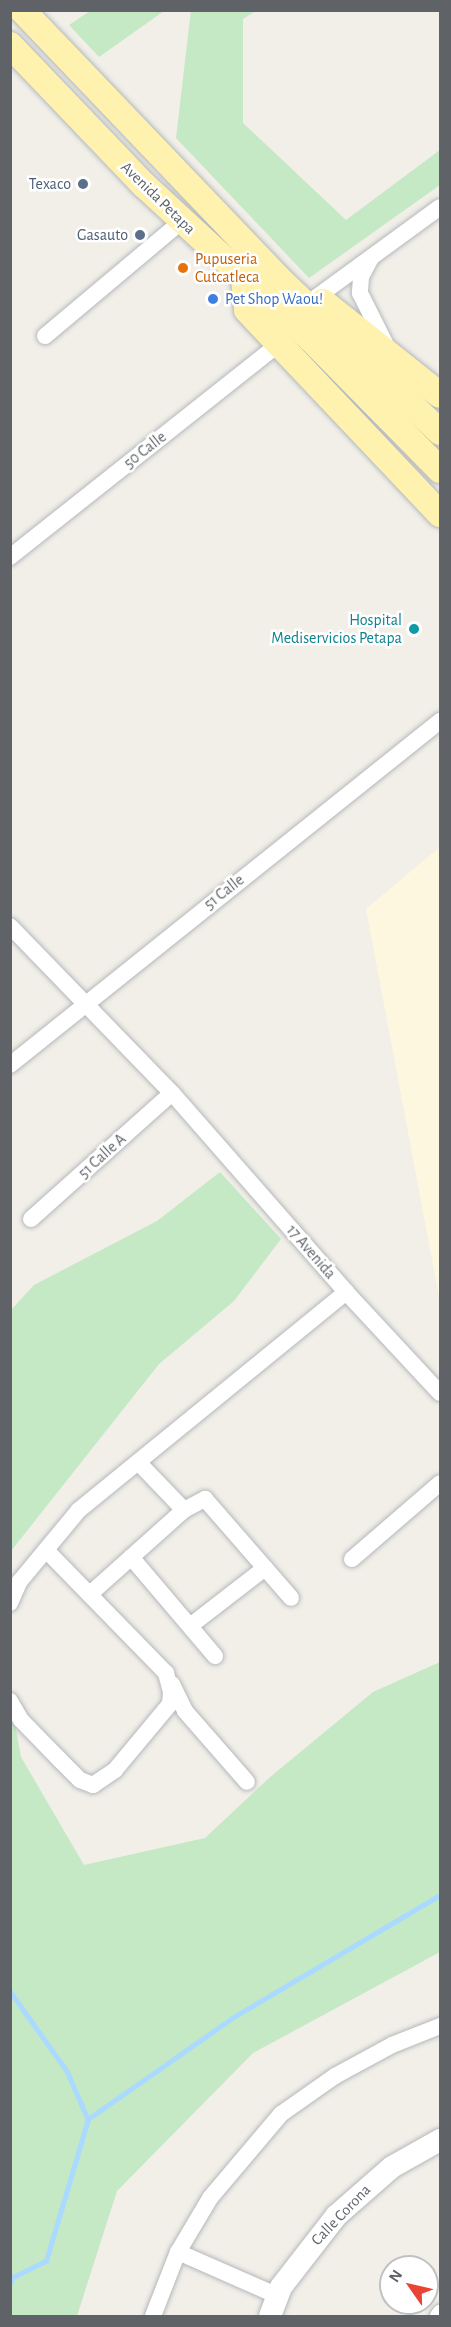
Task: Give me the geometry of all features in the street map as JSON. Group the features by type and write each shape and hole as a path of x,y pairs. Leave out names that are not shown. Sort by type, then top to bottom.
{"main road":[{"name":"Avenida Petapa","path":"22,10 284,284 441,432"},
{"name":"Avenida Petapa","path":"10,45 182,221 311,339 441,470"},
{"path":"244,279 247,310 441,514"},
{"path":"244,279 300,349 441,493"},
{"path":"284,284 297,287 392,353 441,395"},
{"path":"314,299 441,414"}],"street":[{"path":"314,299 374,252 441,207"},
{"path":"45,336 182,221"},
{"path":"374,252 361,276 360,293 374,327 392,353"},
{"name":"50 Calle","path":"10,557 280,343"},
{"name":"51 Calle","path":"10,1065 82,1004 441,721"},
{"name":"17 Avenida","path":"10,926 82,1004 172,1093 346,1293 79,1510 20,1581 10,1603"},
{"name":"51 Calle A","path":"31,1219 172,1093"},
{"path":"346,1293 441,1393"},
{"path":"138,1462 184,1510"},
{"path":"352,1559 441,1483"},
{"path":"90,1594 184,1510 205,1500 291,1598"},
{"path":"46,1550 90,1594 179,1691 185,1711 247,1782"},
{"path":"131,1557 215,1656"},
{"path":"190,1626 265,1568"},
{"path":"10,1701 21,1720 60,1760 80,1779 93,1785 115,1770 163,1717 170,1704 170,1681"},
{"path":"153,2316 178,2252 210,2198 281,2114 335,2076 392,2045 441,2026"},
{"name":"Calle Corona","path":"274,2306 317,2238 357,2194 392,2167 441,2140"},
{"path":"178,2252 274,2306"},
{"path":"438,2316 441,2313"}],"shaded area":[{"path":"440,847 440,1302 366,909"}],"green space":[{"path":"191,10 256,11 243,19 243,123 346,220 440,150 440,185 309,278 176,138"},
{"path":"90,11 164,11 99,57 69,25"},
{"path":"220,1172 281,1239 234,1301 159,1364 11,1551 11,1310 34,1285 157,1221"},
{"path":"440,1662 440,1952 253,2053 117,2191 77,2316 11,2316 10,1696 21,1757 84,1865 205,1838 269,1778 373,1692"}],"waterway":[{"path":"10,2283 13,2277 46,2261 88,2119 232,2018 440,1895"},
{"path":"10,1991 67,2071 88,2119"}],"place":[{"name":"Texaco","path":"83,184"},
{"name":"Gasauto","path":"140,235"},
{"name":"Pupuseria Cutcatleca","path":"183,268"},
{"name":"Pet Shop Waou!","path":"213,299"},
{"name":"Hospital Mediservicios Petapa","path":"414,629"}]}
